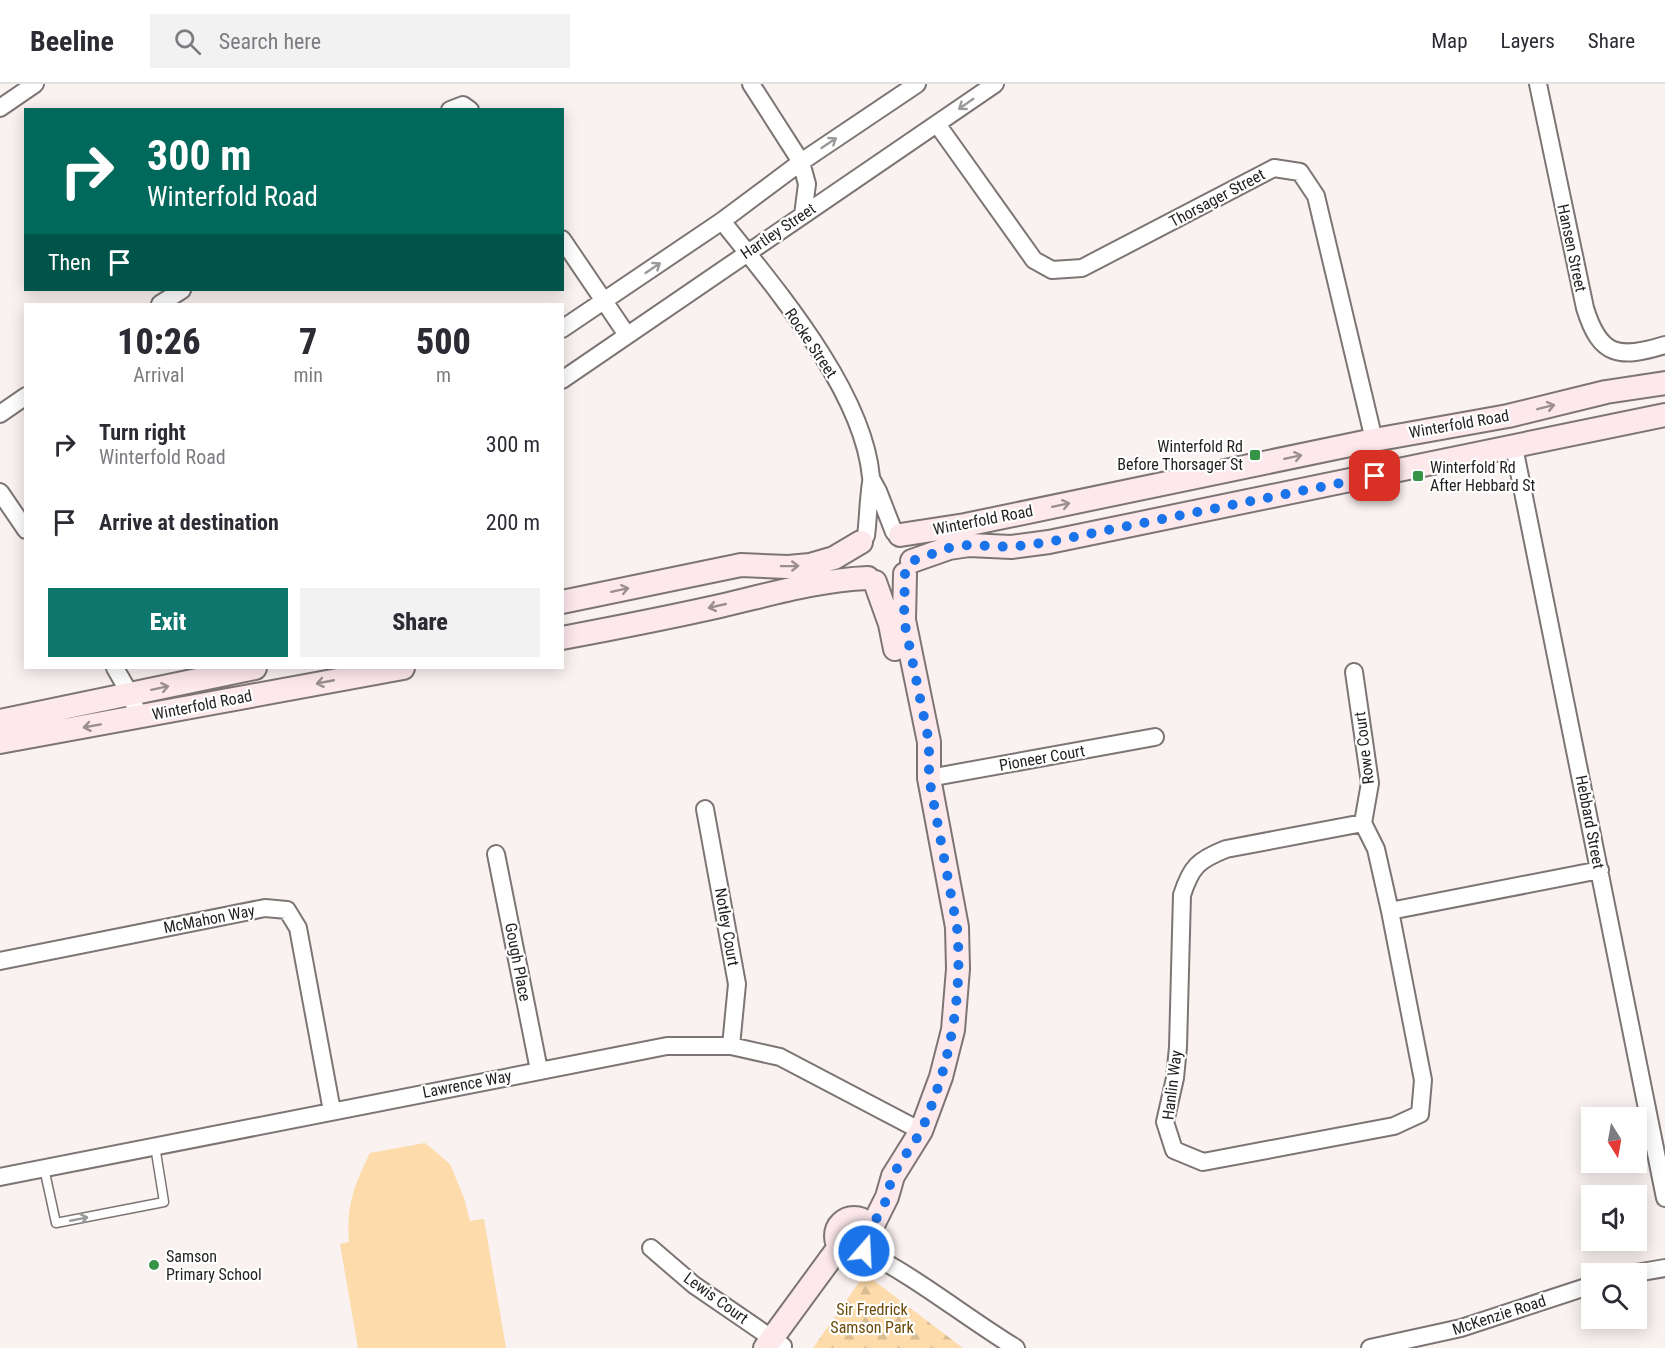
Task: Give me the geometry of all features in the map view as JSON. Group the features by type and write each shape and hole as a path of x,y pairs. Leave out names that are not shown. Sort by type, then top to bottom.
{"main road":[{"name":"Winterfold Road","path":"897,533 965,525 1374,440 1508,416 1606,392 1665,383"},
{"name":"Winterfold Road","path":"908,568 949,548 969,545 1011,547 1049,542 1665,415"},
{"path":"564,602 741,565 788,567 810,565 834,558 880,530 897,533 909,546 904,620 929,742 929,778 957,927 956,1009 949,1053 921,1131 893,1176 876,1188 859,1240 775,1345"},
{"path":"864,539 858,550 858,565 871,580 890,624 915,744 929,778"},
{"path":"564,638 668,618 841,579 891,583 908,568"},
{"name":"Winterfold Road","path":"0,721 250,669"},
{"name":"Winterfold Road","path":"0,742 398,669"}],"street":[{"path":"0,108 35,84"},
{"path":"751,84 801,162 806,174 807,184 802,215"},
{"path":"564,328 722,221 801,162 917,84"},
{"name":"Hartley Street","path":"564,379 995,84"},
{"name":"Hansen Street","path":"1538,84 1585,308 1595,335 1602,343 1623,353 1634,353 1665,345"},
{"name":"Thorsager Street","path":"937,124 1034,260 1052,270 1082,268 1274,168 1300,172 1316,196 1374,440"},
{"name":"Rocke Street","path":"722,221 814,343 836,379 861,434 868,454 872,480 864,539"},
{"path":"564,241 627,335"},
{"path":"162,303 180,291"},
{"path":"0,414 24,397"},
{"name":"Hebbard Street","path":"1514,447 1665,1198"},
{"name":"Rocke Street","path":"872,480 897,533"},
{"path":"0,492 24,527"},
{"path":"116,669 130,694 139,717"},
{"name":"Rowe Court","path":"1353,672 1370,783 1363,823"},
{"name":"Pioneer Court","path":"929,778 1155,737"},
{"name":"Notley Court","path":"705,809 737,984 731,1046"},
{"name":"Hanlin Way","path":"1363,823 1376,849 1390,911 1423,1080 1420,1114 1394,1126 1203,1162 1174,1150 1165,1122 1177,1058 1182,895 1194,866 1205,857 1226,849 1363,823"},
{"name":"Gough Place","path":"496,854 539,1070"},
{"path":"1390,911 1600,870"},
{"name":"McMahon Way","path":"0,961 266,908 287,910 298,928 332,1111"},
{"name":"Lawrence Way","path":"0,1176 667,1046 731,1046 780,1057 921,1131"},
{"path":"859,1240 888,1263 982,1328 1016,1348"},
{"name":"Lewis Court","path":"651,1248 694,1285 775,1345"},
{"path":"1647,1271 1665,1268"},
{"name":"McKenzie Road","path":"1370,1348 1425,1343 1461,1328 1581,1289"}],"lane":[{"path":"44,1168 56,1223 164,1202 155,1146"}],"green space":[{"path":"425,1143 450,1164 464,1198 470,1221 484,1219 506,1348 358,1348 340,1244 349,1242 348,1229 352,1196 370,1153"},
{"name":"Sir Fredrick Samson Park","path":"865,1274 963,1348 813,1348"}],"place":[{"name":"Winterfold Rd Before Thorsager St","path":"1255,455"},
{"name":"Winterfold Rd After Hebbard St","path":"1418,476"},
{"name":"Samson Primary School","path":"154,1265"}],"route":[{"path":"864,1251 872,1242 871,1230 887,1197 893,1176 921,1131 931,1105 949,1053 956,1009 959,950 957,927 929,778 929,742 904,620 905,574 912,561 949,548 969,545 1011,547 1049,542 1375,476"}]}
